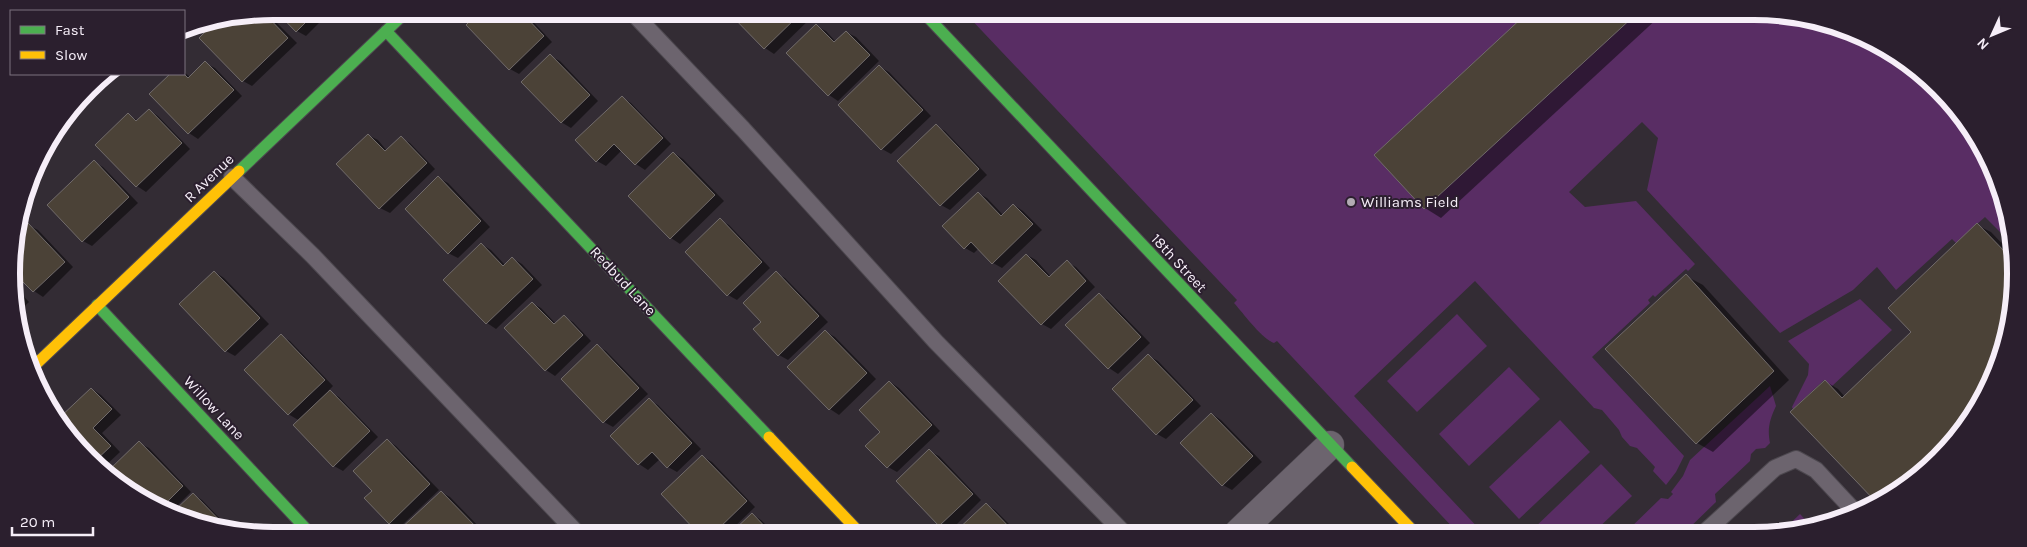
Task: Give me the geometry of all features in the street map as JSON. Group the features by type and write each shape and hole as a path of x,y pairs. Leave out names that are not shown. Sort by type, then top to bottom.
{"street":[{"name":"R Avenue","path":"36,364 398,20"},
{"name":"18th Street","path":"931,20 1408,527"},
{"name":"Redbud Lane","path":"386,31 854,527"},
{"name":"Willow Lane","path":"97,305 304,527"},
{"path":"1244,527 1330,446"}],"lane":[{"path":"640,20 743,129 936,342 1117,527"},
{"path":"232,177 314,256 571,527"},
{"path":"1711,527 1775,468 1796,459 1816,470 1851,508"}],"shaded area":[{"path":"972,20 1754,20 1803,25 1835,33 1866,46 1908,72 1933,94 1955,119 1981,161 1994,192 2004,236 1985,217 1956,243 1952,239 1896,290 1877,267 1853,290 1780,333 1647,190 1658,138 1642,122 1569,192 1585,207 1636,201 1695,264 1688,271 1686,269 1655,297 1653,295 1648,300 1650,303 1592,357 1684,456 1676,472 1666,485 1653,471 1655,467 1637,448 1630,446 1602,410 1594,408 1475,281 1354,396 1477,527 1452,527 1277,341 1274,343 1258,331 1234,303 1237,300"},
{"path":"1860,299 1892,330 1831,387 1824,380 1793,409 1792,407 1808,375 1809,364 1788,341"},
{"path":"1457,314 1487,346 1417,412 1387,381"},
{"path":"1509,367 1540,399 1469,466 1439,434"},
{"path":"1770,386 1776,406 1770,424 1770,443 1765,448 1756,449 1751,454 1750,461 1715,494 1716,502 1690,527 1631,527 1661,498 1668,499 1673,494 1671,492 1683,476 1690,460"},
{"path":"1560,420 1590,452 1519,519 1489,487"},
{"path":"1601,464 1632,496 1599,527 1535,527"},
{"path":"1800,514 1807,521 1803,522 1789,525"}],"building":[{"path":"271,20 288,38 242,82 199,38 208,29 224,25"},
{"path":"285,20 308,20 296,32"},
{"path":"471,20 529,20 544,36 509,70 466,25"},
{"path":"736,20 794,20 764,49"},
{"path":"1520,20 1630,20 1424,209 1374,155"},
{"path":"816,24 834,42 846,31 870,55 828,96 786,53"},
{"path":"550,54 590,95 561,123 521,82"},
{"path":"205,61 234,90 188,134 149,94 169,75 185,75 188,78"},
{"path":"879,65 923,110 881,150 838,105"},
{"path":"622,96 663,138 635,165 614,144 596,162 575,140"},
{"path":"149,109 182,143 136,187 95,145 128,113 136,121"},
{"path":"936,124 979,169 940,206 897,161"},
{"path":"368,134 385,151 401,136 427,163 379,209 336,164"},
{"path":"673,152 715,195 670,239 628,196"},
{"path":"94,160 129,197 82,242 47,205"},
{"path":"438,176 481,221 448,254 405,209"},
{"path":"978,192 1001,216 1013,204 1033,224 992,264 971,242 964,249 942,226"},
{"path":"720,218 762,262 727,296 685,252"},
{"path":"28,223 65,262 33,292 20,279 25,226"},
{"path":"1977,223 2006,253 2007,274 2005,307 1994,355 1981,386 1955,428 1933,453 1908,475 1872,498 1790,412 1825,380 1842,398 1911,332 1888,308"},
{"path":"481,243 503,266 512,257 533,279 486,324 443,280"},
{"path":"1026,254 1049,277 1067,260 1086,281 1041,325 998,281"},
{"path":"214,271 260,318 225,352 179,304"},
{"path":"776,271 819,316 778,356 753,329 761,322 743,303"},
{"path":"1686,274 1774,371 1696,444 1605,349"},
{"path":"1099,293 1141,337 1108,369 1065,325"},
{"path":"532,302 554,324 564,315 583,335 545,371 504,328"},
{"path":"825,330 867,373 829,410 787,367"},
{"path":"281,334 325,380 288,415 244,370"},
{"path":"597,344 639,388 603,423 561,379"},
{"path":"1148,354 1193,400 1156,435 1112,389"},
{"path":"889,381 932,425 887,468 865,446 880,432 859,410"},
{"path":"91,388 112,409 93,428 111,446 99,457 72,428 63,414"},
{"path":"330,390 370,431 333,467 293,425"},
{"path":"649,398 692,443 667,468 652,452 638,465 610,436"},
{"path":"1211,413 1253,456 1222,486 1180,443"},
{"path":"387,439 430,484 389,524 364,498 372,491 353,471"},
{"path":"139,441 183,486 166,503 111,468"},
{"path":"929,449 973,494 939,526 896,481"},
{"path":"702,455 747,501 720,527 692,527 661,494"},
{"path":"441,491 476,527 402,527"},
{"path":"193,493 220,521 192,514 177,508"},
{"path":"986,503 1009,527 960,527"},
{"path":"752,513 765,527 737,527"}],"traffic: fast":[{"path":"239,171 398,20"},
{"path":"931,20 1352,467"},
{"path":"386,31 769,437"},
{"path":"97,305 304,527"}],"traffic: slow":[{"path":"36,364 239,171"},
{"path":"769,437 854,527"},
{"path":"1352,467 1409,527"}],"place":[{"name":"Williams Field","path":"1351,202"}]}
